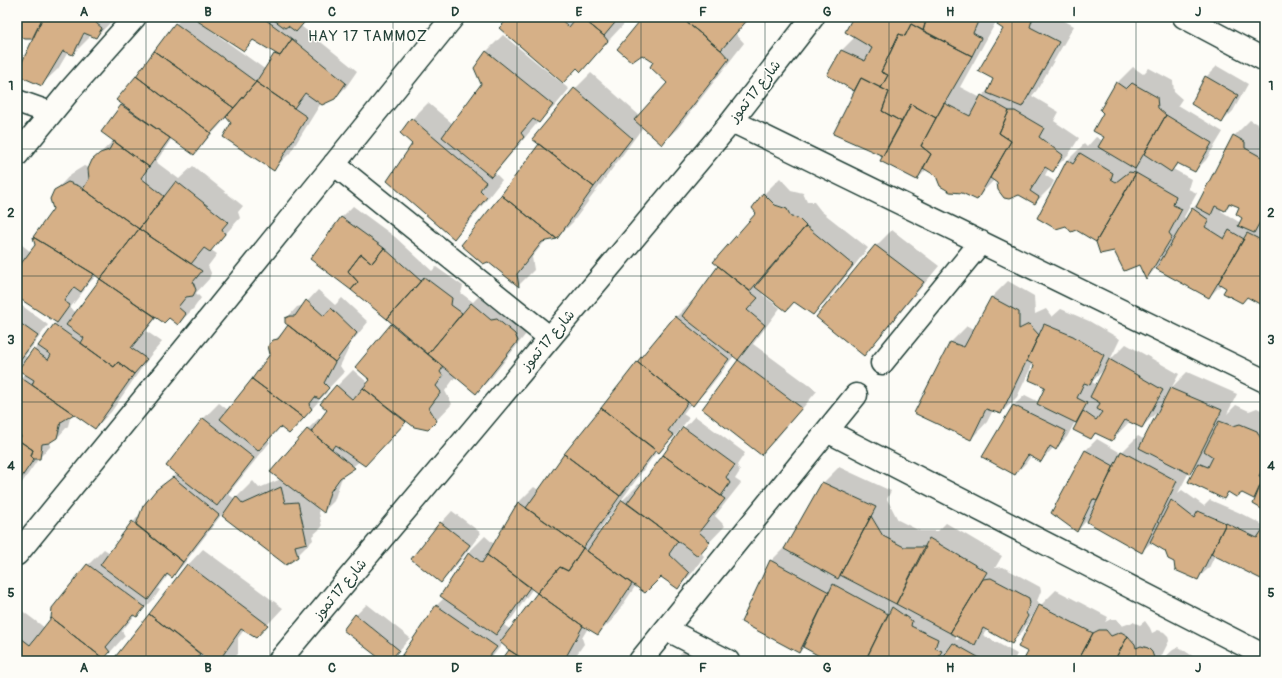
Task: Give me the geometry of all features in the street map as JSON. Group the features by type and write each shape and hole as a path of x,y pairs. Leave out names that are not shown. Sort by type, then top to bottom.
{"street":[{"path":"17,155 51,113 135,17"},
{"path":"17,554 453,17"},
{"name":"شارع 17 تموز","path":"279,661 732,121 814,17"},
{"path":"1188,18 1265,60"},
{"path":"17,101 51,113"},
{"path":"732,121 1265,381"},
{"path":"334,164 550,338"},
{"path":"882,363 981,242"},
{"path":"640,661 856,395"},
{"path":"827,431 1265,656"},
{"path":"666,629 728,661"}],"building":[{"path":"17,17 43,17 32,39 25,39 17,35"},
{"path":"43,17 99,17 96,23 102,28 96,38 84,33 73,55 63,51 42,86 17,75 17,73"},
{"path":"198,17 262,17 292,39 280,56 253,40 244,51 196,20"},
{"path":"270,17 309,17 296,32 288,26 285,28"},
{"path":"510,17 558,17 569,27 577,17 581,17 608,41 581,72 577,68 563,83 499,28"},
{"path":"581,17 618,17 619,18 604,36"},
{"path":"643,17 680,17 721,50 729,59 662,145 634,120 667,83 650,67 653,62 642,55 632,62 617,49"},
{"path":"680,17 750,17 721,50"},
{"path":"853,17 927,17 923,31 911,24 905,36 899,34 881,72 888,75 881,88 861,78 854,91 827,75 841,50 865,61 872,48 845,32"},
{"path":"927,17 980,17 973,33 981,38 972,56 923,31"},
{"path":"1002,17 1033,17 1030,27 1059,42 1022,107 987,93 993,79 978,71 1003,29 997,25"},
{"path":"175,23 256,82 234,108 154,51"},
{"path":"911,24 972,56 936,118 911,104 902,122 882,111 889,92 881,88 888,75 881,72 899,34 905,36"},
{"path":"292,39 346,83 335,99 322,105 305,93 294,108 256,82 274,54 280,56"},
{"path":"154,51 234,108 211,133 136,76"},
{"path":"486,51 553,105 539,123 533,119 521,133 524,137 491,177 442,137 481,84 474,68"},
{"path":"136,76 211,133 194,155 116,100"},
{"path":"1205,76 1238,95 1222,123 1191,104"},
{"path":"861,78 889,92 882,111 902,122 883,156 833,134"},
{"path":"256,82 307,117 274,171 223,137 231,123 226,117"},
{"path":"1116,82 1126,89 1132,83 1157,97 1158,108 1166,115 1135,169 1098,147 1104,137 1093,131 1103,113 1100,110"},
{"path":"574,88 632,138 594,187 532,139"},
{"path":"981,95 1009,111 999,133 1011,141 977,200 962,193 950,192 940,186 936,176 923,168 931,154 921,146 944,103 970,116"},
{"path":"911,104 936,118 921,146 931,154 917,180 880,161"},
{"path":"121,105 170,138 149,167 101,132"},
{"path":"1009,111 1015,111 1044,128 1039,137 1063,155 1053,172 1045,167 1030,191 1039,197 1035,204 1019,195 1009,199 1004,198 998,190 997,183 990,178 1011,141 999,133"},
{"path":"1166,115 1212,143 1195,172 1177,163 1171,172 1144,154"},
{"path":"411,118 486,182 480,190 487,197 454,239 387,181 412,144 400,133"},
{"path":"1233,135 1245,142 1245,148 1265,159 1265,213 1254,233 1238,226 1242,218 1236,214 1239,207 1229,203 1225,211 1215,206 1211,215 1196,207"},
{"path":"114,141 149,167 141,178 164,196 139,229 83,189 89,179 88,169 92,160 100,153 109,150"},
{"path":"539,144 594,187 557,239 501,195"},
{"path":"1080,153 1113,173 1111,179 1116,182 1129,172 1136,173 1096,242 1076,230 1071,232 1066,226 1056,229 1037,218 1067,160 1073,164"},
{"path":"1136,173 1176,196 1173,205 1182,209 1169,233 1172,237 1146,280 1139,265 1124,271 1114,251 1100,254 1096,242"},
{"path":"176,181 228,222 222,229 225,234 210,252 204,248 191,264 139,229"},
{"path":"68,182 79,186 139,229 100,279 33,237 53,209 50,199 54,190"},
{"path":"763,193 775,205 787,209 791,217 798,218 806,226 750,291 713,262 756,213 752,208"},
{"path":"501,195 557,239 542,242 517,274 519,287 488,262 483,264 461,245"},
{"path":"1192,208 1209,220 1205,227 1224,239 1229,230 1244,239 1209,298 1156,269"},
{"path":"341,217 384,248 372,263 361,254 348,271 358,282 351,290 310,259"},
{"path":"1265,223 1265,235 1260,232"},
{"path":"806,226 853,265 813,315 794,302 786,311 755,287"},
{"path":"139,229 202,271 193,282 196,290 193,296 186,297 178,307 186,314 178,325 169,318 164,323 100,279"},
{"path":"1247,233 1265,242 1265,307 1247,297 1242,303 1223,293 1226,288 1218,283"},
{"path":"33,237 94,274 81,292 74,287 64,301 70,305 57,323 17,297 17,269 35,245"},
{"path":"875,245 924,282 864,356 816,317"},
{"path":"384,248 421,281 387,319 351,290 358,282 348,271 361,254 372,263"},
{"path":"718,266 758,298 747,310 765,325 738,360 682,316"},
{"path":"424,277 452,298 451,305 462,313 428,354 387,319"},
{"path":"100,279 156,317 131,348 147,359 134,374 118,362 114,367 81,343 84,338 66,325"},
{"path":"991,297 1019,312 1019,329 1029,324 1039,335 1001,414 986,409 971,440 914,413 950,342 964,347"},
{"path":"306,300 324,316 331,308 357,333 335,362 285,323 285,318 295,316"},
{"path":"471,303 491,320 497,319 515,334 518,341 476,394 428,354"},
{"path":"675,316 729,359 693,406 637,362"},
{"path":"17,321 38,336 17,364"},
{"path":"54,324 114,367 118,362 134,374 95,429 32,385 34,380 18,370 33,349 48,360 51,355 38,346"},
{"path":"391,324 443,367 440,372 443,376 436,386 441,392 429,408 437,421 428,430 414,427 363,388 370,380 355,367"},
{"path":"1044,324 1073,336 1104,355 1090,385 1084,383 1077,398 1087,403 1076,423 1037,404 1045,387 1029,380 1034,365 1027,361"},
{"path":"288,325 335,362 324,383 329,388 319,399 315,397 309,405 312,409 304,418 252,379 270,354 268,346 273,340 278,339"},
{"path":"1109,359 1163,390 1142,428 1125,420 1112,441 1095,433 1091,439 1073,430 1083,411 1096,420 1102,412 1097,409 1100,403 1090,397"},
{"path":"738,360 802,408 761,455 702,409"},
{"path":"637,362 688,402 668,431 674,435 659,453 601,408"},
{"path":"20,377 74,414 61,422 57,438 49,443 42,444 40,459 34,459 31,456 33,450 18,440 21,436 17,433 17,381"},
{"path":"252,379 304,418 289,434 280,427 258,451 220,419"},
{"path":"336,385 353,400 363,388 406,422 365,466 335,445 332,449 311,432 327,410 320,404"},
{"path":"1170,388 1222,410 1190,474 1139,448"},
{"path":"1013,405 1066,431 1056,450 1050,446 1041,462 1028,455 1015,475 982,457"},
{"path":"601,408 656,450 620,496 564,454"},
{"path":"203,418 254,458 217,506 166,466"},
{"path":"1219,421 1233,426 1240,424 1257,431 1262,441 1265,443 1265,464 1259,476 1264,477 1254,499 1242,493 1236,497 1228,492 1224,499 1188,482 1198,463 1208,467 1213,457 1204,451"},
{"path":"683,427 735,465 726,477 730,483 721,496 663,455"},
{"path":"307,429 355,468 340,478 330,492 324,513 270,472"},
{"path":"17,433 21,436 18,440 33,450 31,456 34,459 17,484"},
{"path":"1085,450 1114,466 1097,501 1093,499 1077,532 1051,513"},
{"path":"1121,451 1177,481 1142,553 1087,522"},
{"path":"564,454 620,496 583,548 526,508"},
{"path":"663,455 725,499 699,532 710,542 698,556 627,503"},
{"path":"1265,474 1265,511 1253,504"},
{"path":"173,477 219,515 183,562 136,525 143,506 156,490"},
{"path":"822,482 876,507 838,579 784,549"},
{"path":"281,487 285,503 298,502 307,543 295,546 298,557 286,565 222,516 236,496 243,504"},
{"path":"622,500 678,541 669,554 689,573 678,589 661,577 645,593 587,551"},
{"path":"1171,500 1194,518 1198,511 1226,523 1198,580 1175,570 1174,562 1168,559 1165,551 1150,542"},
{"path":"518,502 583,548 568,571 560,567 537,593 487,555"},
{"path":"871,516 883,536 904,547 926,547 896,604 840,575"},
{"path":"132,521 183,562 172,578 167,574 148,600 100,565"},
{"path":"440,522 470,545 441,583 411,559"},
{"path":"1226,523 1257,538 1265,526 1265,573 1261,579 1211,554"},
{"path":"929,538 987,572 950,633 896,604"},
{"path":"583,548 632,584 598,635 537,593 560,567 568,571"},
{"path":"469,552 482,563 487,555 530,587 496,635 440,596"},
{"path":"770,560 829,592 799,653 741,622"},
{"path":"87,564 145,607 137,617 133,615 106,647 110,652 104,659 51,618 52,608"},
{"path":"187,564 268,625 256,638 241,629 223,655 222,661 210,661 149,614"},
{"path":"991,578 1029,598 1030,603 1026,613 1028,616 1012,644 983,628 975,645 950,633 983,579"},
{"path":"833,584 888,614 865,661 823,661 821,657 803,647"},
{"path":"537,593 583,626 567,655 568,661 526,661 500,642"},
{"path":"436,605 497,647 486,661 409,661 402,655"},
{"path":"1039,605 1093,633 1078,661 1023,661 1028,652 1018,647"},
{"path":"892,607 912,621 911,626 938,639 935,648 942,651 936,661 865,661"},
{"path":"149,614 200,654 194,661 112,661"},
{"path":"355,614 399,650 390,661 383,661 343,630"},
{"path":"51,618 104,659 102,661 17,661 17,635 30,645"},
{"path":"1099,630 1106,630 1111,636 1121,632 1128,636 1114,661 1078,661 1093,633"},
{"path":"1128,636 1135,644 1136,648 1141,646 1148,648 1152,652 1154,658 1152,661 1114,661"},
{"path":"953,643 985,661 936,661 939,655 943,657"},
{"path":"509,650 526,661 501,661"},
{"path":"402,655 409,661 398,661"}],"district":[{"name":"HAY 17 TAMMOZ","path":"368,36"}]}
